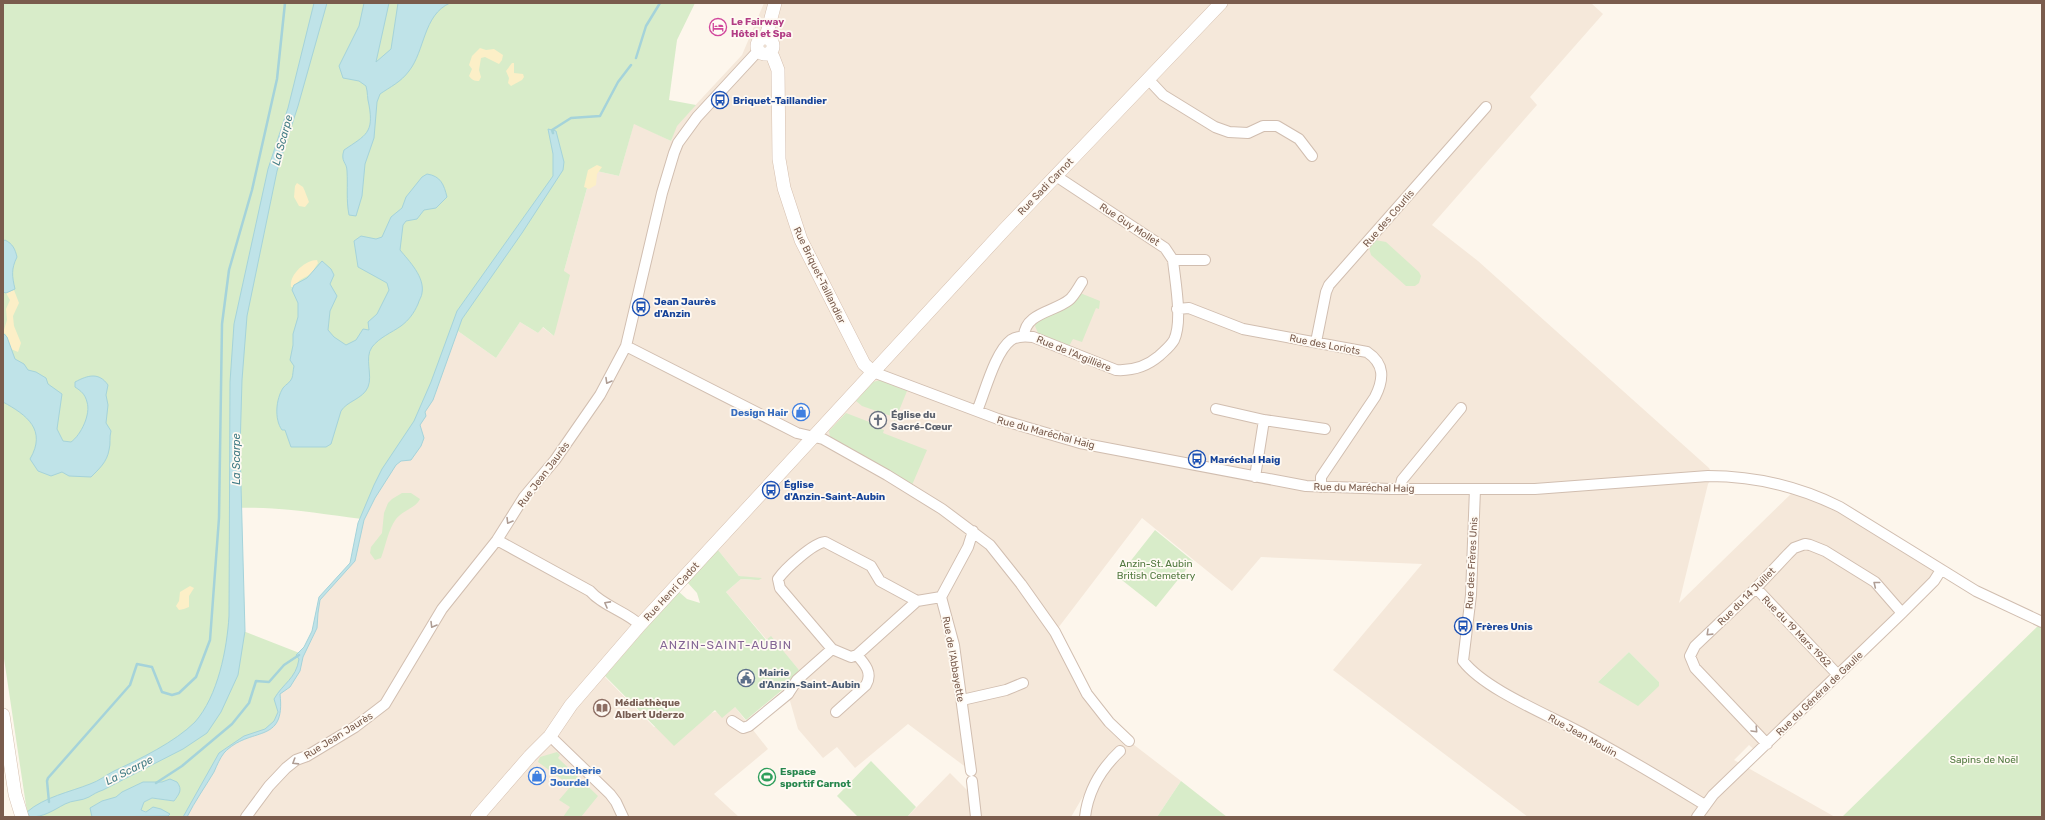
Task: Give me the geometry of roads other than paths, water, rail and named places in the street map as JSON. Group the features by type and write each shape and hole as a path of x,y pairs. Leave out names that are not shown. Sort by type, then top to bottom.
{"main road":[{"path":"764,52 757,45 759,40 766,37 775,3"},
{"name":"Rue Sadi Carnot","path":"873,372 924,315 1221,3"},
{"name":"Rue Briquet-Taillandier","path":"764,52 773,57 778,70 779,159 784,188 794,224 864,364 873,372"},
{"name":"Rue Henri Cadot","path":"477,817 530,756 550,736 571,705 640,625 873,372"},
{"path":"3,715 15,794 22,817"}],"street":[{"name":"Rue Jean Jaurès","path":"246,817 269,786 286,768 296,760 306,756 355,727 385,704 442,609 497,540 524,497 555,460 600,395 626,346 658,208 678,143 697,117 764,52"},
{"path":"1148,79 1163,95 1215,127 1229,132 1248,133 1263,126 1277,126 1299,140 1312,156"},
{"name":"Rue des Courlis","path":"1316,342 1326,292 1330,285 1486,107"},
{"name":"Rue Guy Mollet","path":"1056,176 1164,248 1173,260"},
{"path":"1173,260 1205,260"},
{"name":"Rue de l'Argillière","path":"977,411 1000,355 1013,339 1024,336 1059,347 1116,370 1128,370 1141,367 1154,360 1169,348 1174,340 1177,330 1177,308 1173,260"},
{"path":"1024,336 1025,328 1031,320 1069,300 1082,282"},
{"name":"Rue des Loriots","path":"1177,308 1189,308 1243,329 1367,352 1376,359 1381,373 1380,388 1321,477 1321,487"},
{"path":"626,346 797,433 823,438 887,474 942,509 973,531 990,545 1021,584 1055,632 1087,694 1109,722 1129,741"},
{"name":"Rue du Maréchal Haig","path":"873,372 998,419 1080,443 1248,473 1254,477 1265,477 1278,481 1321,487 1535,490 1708,476 1734,476 1797,488 1840,507 1976,591 2042,622"},
{"path":"1400,488 1402,480 1461,408"},
{"path":"1216,409 1264,420 1325,429"},
{"path":"1254,477 1264,420"},
{"name":"Rue des Frères Unis","path":"1464,661 1471,595 1475,489"},
{"path":"917,601 880,580 871,566 825,542 816,545 782,573 778,579 780,588 832,649 851,657 857,655 917,601 941,597 968,546 973,531"},
{"path":"497,540 590,592 595,597 632,617 640,625"},
{"name":"Rue du 14 Juillet","path":"1767,744 1695,668 1690,656 1695,646 1756,588 1794,548 1805,544 1831,555 1875,582 1902,613"},
{"name":"Rue du Général de Gaulle","path":"1697,817 1713,795 1902,613 1934,581 1941,570"},
{"name":"Rue du 19 Mars 1962","path":"1756,588 1838,675"},
{"name":"Rue de l'Abbayette","path":"941,597 954,645 971,770"},
{"path":"732,721 743,728 749,726 788,694 797,680 832,649"},
{"path":"836,712 868,681 869,674 866,665 857,655"},
{"name":"Rue Jean Moulin","path":"1464,661 1475,673 1520,702 1588,736 1705,805"},
{"path":"962,700 1006,690 1023,683"},
{"path":"550,736 610,794 616,802 623,817"},
{"path":"1085,817 1093,788 1102,771 1120,750"},
{"path":"972,781 976,817"}],"water":[{"name":"La Scarpe","path":"314,3 327,3 298,106 277,171 247,316 242,380 240,449 245,631 238,675 221,712 207,733 183,749 89,797 68,803 44,815 30,817 27,812 41,802 96,781 157,750 178,736 195,722 203,711 210,699 220,672 226,643 229,616 230,382 234,324 268,169 288,108"},
{"path":"364,3 389,3 376,62 391,49 398,3 450,3 434,16 425,34 414,63 406,75 380,94 377,102 374,138 365,164 362,196 356,216 349,215 347,168 343,160 343,154 344,150 358,141 367,132 370,122 370,114 366,86 359,81 343,78 339,66 359,26"},
{"path":"548,129 556,131 564,162 563,170 522,233 462,319 433,400 425,412 426,416 420,425 424,438 421,446 411,460 401,461 396,465 375,498 364,520 355,561 320,600 317,628 303,657 300,671 290,687 280,694 280,710 277,721 272,728 245,739 224,753 187,817 183,817 219,753 244,736 265,729 274,721 278,712 274,699 295,671 299,659 296,655 304,647 312,631 319,597 350,563 358,523 374,485 382,469 414,421 431,382 457,311 553,176 553,154"},
{"path":"427,174 439,179 445,189 447,197 436,208 424,210 417,219 406,221 403,225 400,250 419,275 422,295 411,316 404,324 382,338 372,347 369,356 370,377 368,387 363,394 341,411 331,444 326,447 291,447 285,430 282,430 279,425 277,403 283,388 291,380 294,366 290,360 293,345 293,334 298,317 298,303 292,290 294,285 307,278 322,261 331,269 334,275 330,284 337,296 330,311 328,330 334,337 346,345 356,340 363,329 369,330 368,322 377,314 389,290 387,283 358,267 354,241 361,236 376,239 382,237 391,217 402,208 406,197 422,177"},
{"path":"5,240 13,247 17,257 13,273 15,289 6,293 3,292 3,241"},
{"path":"3,333 7,337 15,359 24,364 28,370 36,372 46,378 48,384 62,394 57,429 63,441 71,442 75,439 82,429 88,412 86,399 75,387 75,382 89,376 97,376 108,385 106,395 108,405 106,423 111,431 110,447 105,462 91,477 69,476 62,472 51,476 38,471 30,459 35,449 36,440 32,424 20,412 3,402"},
{"path":"170,779 177,782 180,787 179,794 174,801 152,798 144,802 141,810 146,812 153,807 170,814 168,816 92,817 90,808 102,801 116,797 122,792 143,782 162,782"}],"waterway":[{"path":"49,802 48,778 130,685 137,664 152,667 162,692 172,695 179,693 196,677 210,640 219,518 222,324 229,270 252,190 277,79 285,3"},
{"path":"636,58 646,26 660,3"},
{"path":"553,133 552,130 571,118 600,116 618,82 631,65"},
{"path":"156,783 182,766 232,724 249,703 256,681 269,682 284,665 299,655"}],"place":[{"name":"Le Fairway Hôtel et Spa","path":"718,27"},
{"name":"Briquet-Taillandier","path":"720,100"},
{"name":"Jean Jaurès d'Anzin","path":"641,307"},
{"name":"Design Hair","path":"801,412"},
{"name":"Église du Sacré-Cœur","path":"878,420"},
{"name":"Maréchal Haig","path":"1197,459"},
{"name":"Église d'Anzin-Saint-Aubin","path":"771,490"},
{"name":"Frères Unis","path":"1463,626"},
{"name":"Mairie d'Anzin-Saint-Aubin","path":"746,678"},
{"name":"Médiathèque Albert Uderzo","path":"602,708"},
{"name":"Boucherie Jourdel","path":"537,776"},
{"name":"Espace sportif Carnot","path":"767,777"}],"district":[{"name":"ANZIN-SAINT-AUBIN","path":"726,645"}],"park label":[{"name":"Anzin-St. Aubin British Cemetery","path":"1156,568"},
{"name":"Sapins de Noël","path":"1984,759"}]}
